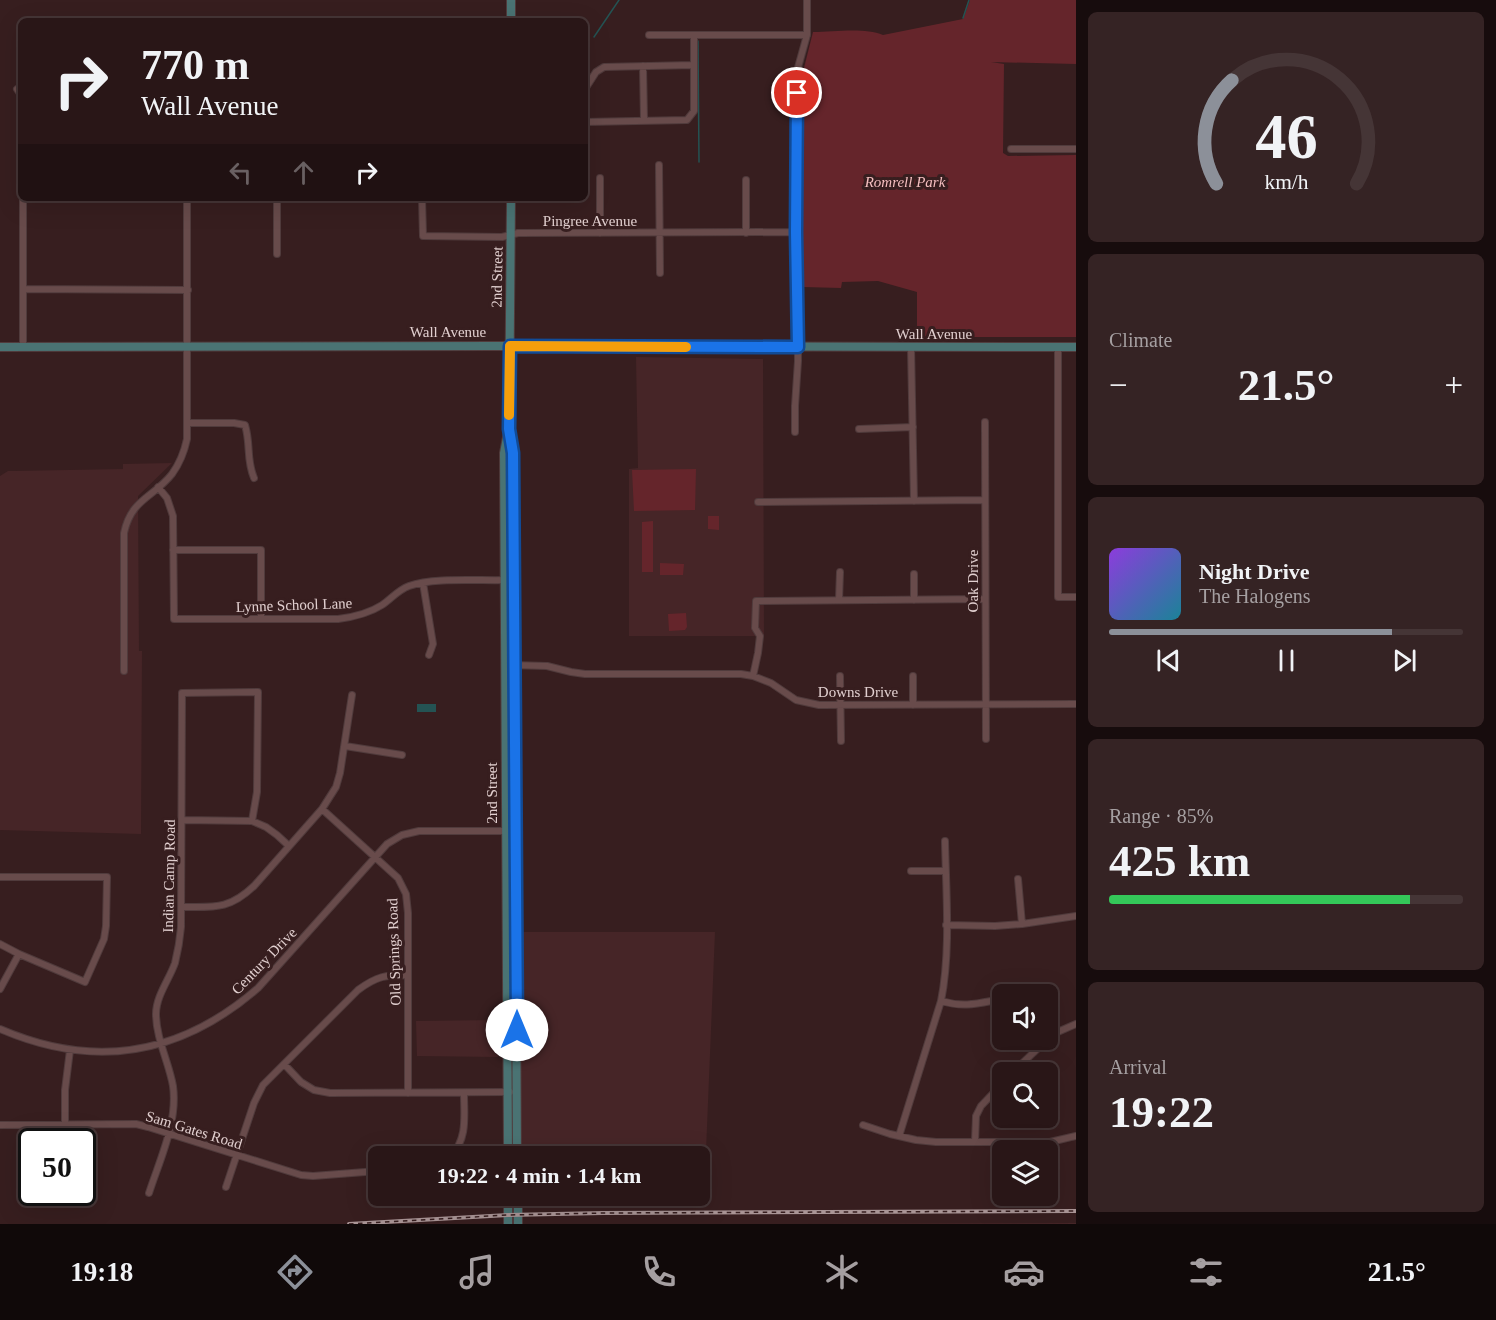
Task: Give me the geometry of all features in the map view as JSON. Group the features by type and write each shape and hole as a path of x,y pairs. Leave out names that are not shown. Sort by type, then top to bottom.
{"main road":[{"path":"511,0 511,18"},
{"name":"2nd Street","path":"511,201 509,429 513,453 509,580 515,831 517,1146"},
{"name":"Wall Avenue","path":"0,347 1076,347"},
{"name":"2nd Street","path":"508,1146 506,831 510,665"},
{"path":"508,1206 508,1224"},
{"path":"518,1206 518,1224"}],"street":[{"path":"795,432 798,347 797,71 807,35 807,0"},
{"path":"650,35 807,35"},
{"path":"588,122 687,120 694,111 694,36"},
{"path":"588,84 596,72 604,67 693,64"},
{"path":"643,66 644,120"},
{"path":"1011,149 1076,149"},
{"path":"658,165 660,273"},
{"path":"600,178 600,232"},
{"path":"746,180 746,233"},
{"path":"23,201 23,347"},
{"path":"124,671 124,533 127,520 133,509 170,476 182,460 187,439 187,201"},
{"path":"277,201 277,254"},
{"name":"Pingree Avenue","path":"422,201 423,236 502,237 518,233 600,232 796,232"},
{"path":"23,289 188,290"},
{"path":"911,347 914,501"},
{"path":"1058,347 1058,597 1076,597"},
{"name":"Oak Drive","path":"985,422 986,739"},
{"path":"187,423 245,425 248,436 249,467 254,478"},
{"path":"859,429 913,427"},
{"path":"158,487 167,498 173,516 173,550 261,550 261,619"},
{"path":"758,502 985,500"},
{"name":"Lynne School Lane","path":"173,550 174,619 338,619 369,612 410,585 434,581 509,580"},
{"path":"839,600 840,572"},
{"path":"914,574 914,600"},
{"path":"423,583 433,644 429,655"},
{"path":"753,676 760,636 756,628 756,601 985,599"},
{"name":"Downs Drive","path":"510,665 547,666 585,674 741,674 771,683 796,700 819,705 1076,704"},
{"path":"840,676 841,741"},
{"path":"913,676 913,705"},
{"name":"Indian Camp Road","path":"149,1193 174,1110 173,1084 156,1015 157,1004 174,964 182,927 182,693 258,692 257,792 252,821"},
{"path":"182,907 216,907 236,900 254,886 322,809 336,787 345,746 352,695"},
{"path":"345,746 402,755"},
{"name":"Old Springs Road","path":"322,809 398,878 406,894 408,913 408,1093"},
{"path":"182,820 252,821 266,827 289,846"},
{"name":"Century Drive","path":"0,1029 28,1040 70,1050 109,1052 162,1043 182,1036 222,1016 258,988 387,844 402,835 419,831 515,831"},
{"path":"899,1136 941,1001 945,981 945,841"},
{"path":"911,871 945,871"},
{"path":"0,877 107,877 104,939 86,982 0,944"},
{"path":"1018,879 1022,924"},
{"path":"946,925 995,926 1076,916"},
{"path":"0,988 19,954"},
{"path":"226,1187 263,1085 358,990 372,980 383,976 408,975"},
{"path":"941,1001 963,1006 992,1001"},
{"path":"1058,1032 1076,1024"},
{"path":"64,1128 65,1090 70,1050"},
{"path":"1024,1062 1036,1050"},
{"path":"284,1064 301,1082 314,1090 330,1093 517,1092"},
{"path":"458,1146 463,1137 464,1093"},
{"path":"975,1142 976,1116 981,1106 992,1094"},
{"name":"Sam Gates Road","path":"0,1125 136,1124 301,1175 368,1172"},
{"path":"863,1125 916,1140 936,1142 1050,1142 1076,1136"}],"shaded area":[{"path":"636,357 763,359 764,636 629,636 629,469 638,468"},
{"path":"172,463 138,496 139,651 142,651 141,834 0,830 0,476 8,471 123,469 123,464"},
{"path":"518,932 715,932 706,1146 519,1146"},
{"path":"497,1020 498,1057 417,1056 416,1021"},
{"path":"1076,1223 1076,1224 799,1224"}],"green space":[{"name":"Romrell Park","path":"970,0 1076,0 1076,64 991,62 1004,64 1003,153 1008,156 1076,155 1076,337 917,337 917,292 878,281 842,282 841,288 803,287 802,76 813,32 858,31 883,35 963,19"},
{"path":"696,469 695,510 634,511 632,470"},
{"path":"708,516 719,516 719,530 708,529"},
{"path":"653,521 653,572 642,572 642,522"},
{"path":"660,563 684,564 683,575 660,575"},
{"path":"686,613 687,627 685,630 669,631 668,614"}],"water":[{"path":"417,704 436,704 436,712 417,712"}],"waterway":[{"path":"594,37 619,0"},
{"path":"963,18 969,0"},
{"path":"698,41 699,162"}],"railway":[{"path":"349,1224 508,1215 603,1213 1076,1211"}],"slow traffic":[{"path":"509,415 510,346 686,347"}],"route":[{"path":"517,1030 513,453 509,429 510,346 798,347 797,93"}]}
